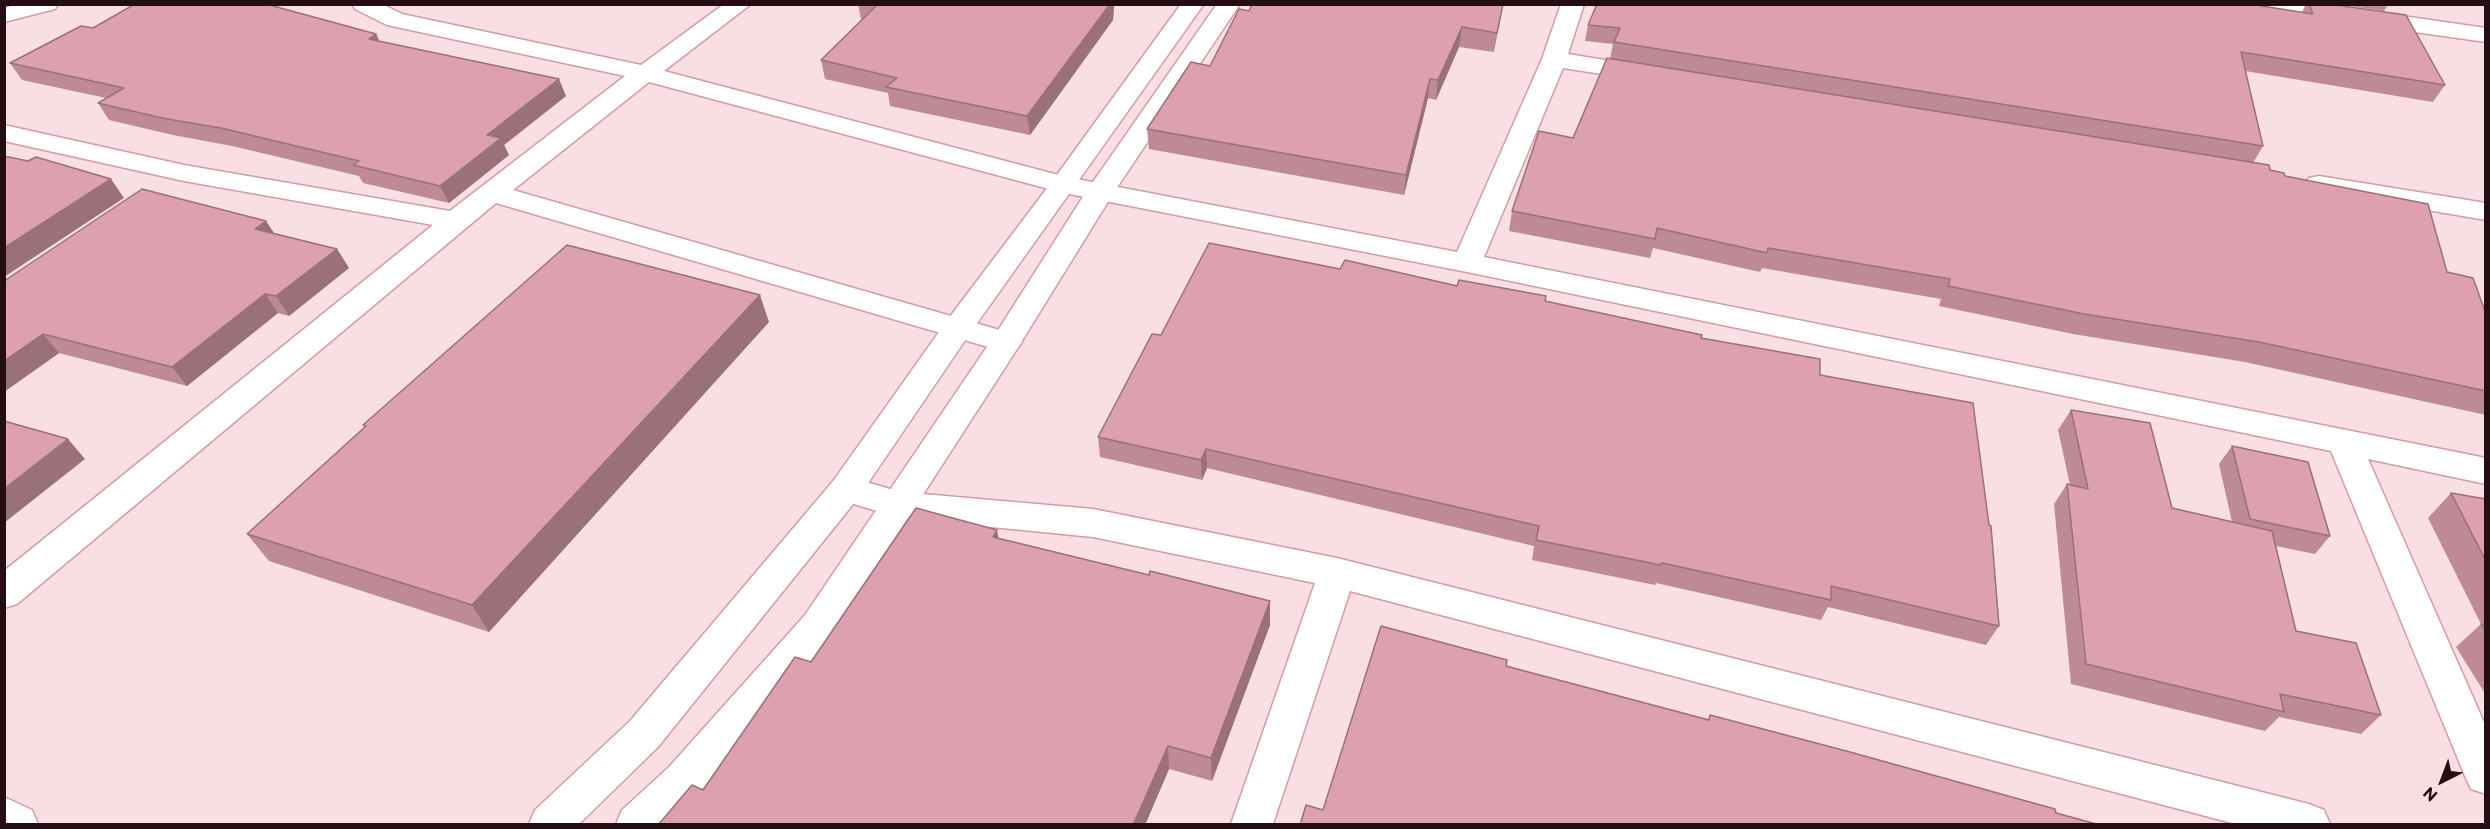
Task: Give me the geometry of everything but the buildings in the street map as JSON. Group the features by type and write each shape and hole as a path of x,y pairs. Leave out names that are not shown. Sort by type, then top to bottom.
{"street":[{"path":"4,15 47,4"},
{"path":"363,4 395,20 645,73 1064,185 1467,263 2486,471"},
{"path":"4,593 456,221 645,73 740,4"},
{"path":"550,825 644,734 846,489 957,329 1064,185 1193,4"},
{"path":"637,825 684,780 818,626 1006,342 1100,192 1229,4"},
{"path":"1467,263 1554,59 1573,4"},
{"path":"2266,4 2486,34"},
{"path":"1554,59 1672,78"},
{"path":"4,133 184,173 456,221"},
{"path":"156,192 184,173"},
{"path":"2297,181 2486,212"},
{"path":"492,193 1006,342"},
{"path":"2343,440 2486,777"},
{"path":"846,489 900,505 1093,523 1337,573 2309,825"},
{"path":"1252,825 1337,573"},
{"path":"4,816 17,825"}]}
